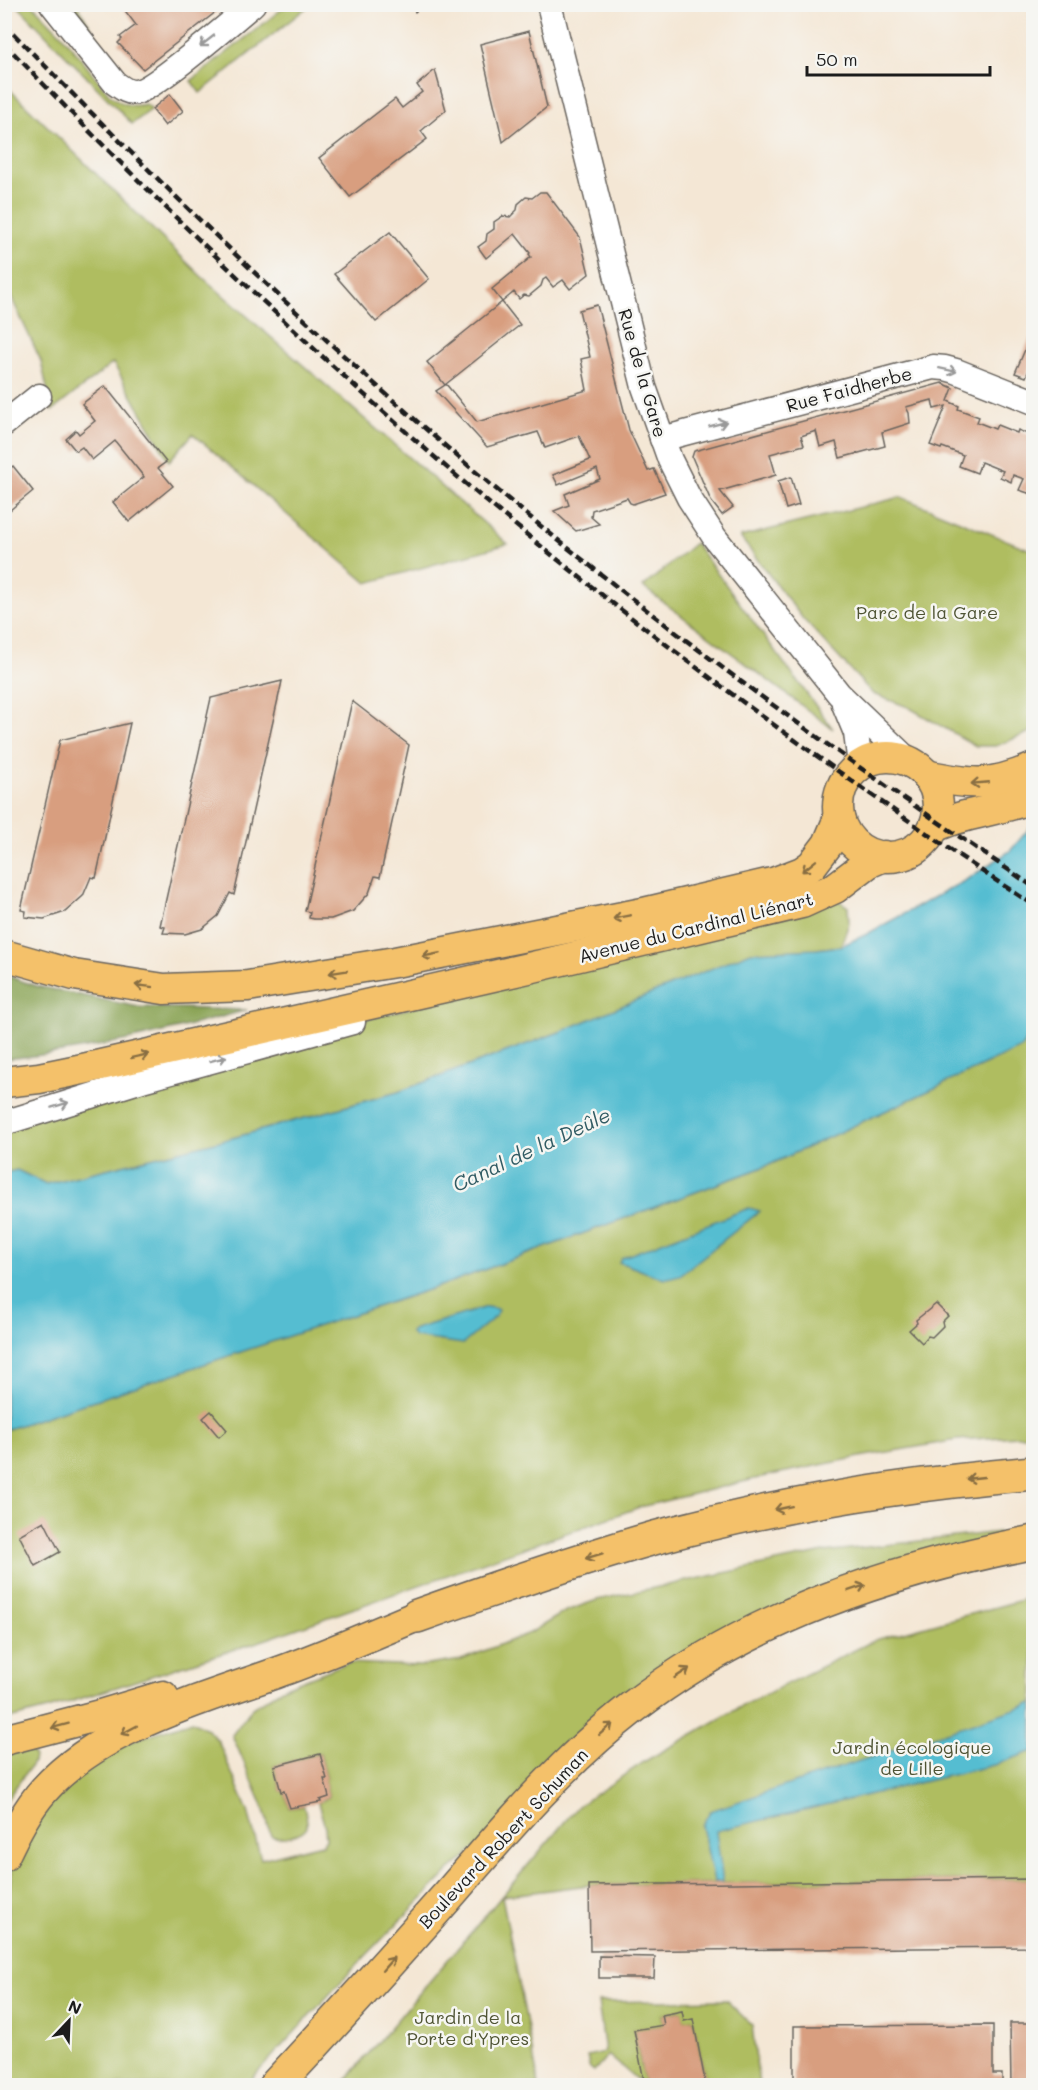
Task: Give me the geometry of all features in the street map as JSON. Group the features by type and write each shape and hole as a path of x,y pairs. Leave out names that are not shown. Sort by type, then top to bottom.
{"highway":[{"path":"417,1616 546,1571 752,1514 892,1487 1034,1473"},
{"name":"Boulevard Robert Schuman","path":"281,2085 530,1802 605,1730 667,1683 701,1660 761,1628 848,1591 938,1563 1034,1542"}],"main road":[{"path":"918,768 934,786 937,800 934,827 926,840 913,850 899,855 875,855 858,847 846,834 839,818 838,802 842,786 860,765 881,757 895,757 918,768 972,784 1011,777 1034,768"},
{"path":"934,827 947,821 997,810 1034,797"},
{"path":"4,955 74,975 164,989 248,987 384,964 644,913 790,878 812,865 821,855 834,834 839,818"},
{"name":"Avenue du Cardinal Liénart","path":"4,1082 83,1069 533,967 802,903 835,888 868,863 884,856"},
{"path":"4,1740 100,1715 417,1616"},
{"path":"4,1856 23,1820 44,1790 55,1779 104,1744 156,1717 289,1668 417,1616"}],"street":[{"path":"57,10 115,83 126,91 134,93 144,90 170,71 253,4"},
{"name":"Rue de la Gare","path":"549,4 644,387 681,484 715,538 839,694 918,768"},
{"name":"Rue Faidherbe","path":"662,439 933,367 956,371 1034,402"},
{"path":"4,424 39,396"},
{"name":"Rue de la Gare","path":"839,694 856,733 860,765"},
{"path":"4,1123 141,1080 437,998 533,967"}],"green space":[{"path":"311,4 200,93 191,81 287,5"},
{"path":"17,5 33,5 61,34 109,94 122,103 146,104 152,109 132,124"},
{"path":"65,5 77,5 95,34 91,38"},
{"path":"4,84 201,276 508,544 367,583 193,434 169,461 113,363 52,411 41,361 5,284"},
{"name":"Parc de la Gare","path":"901,497 1033,551 1033,731 996,746 976,746 908,707 873,694 803,619 740,537"},
{"path":"695,543 833,729 643,587"},
{"path":"838,900 848,907 849,923 841,946 817,949 557,1033 398,1092 236,1137 46,1184 17,1170 5,1173 5,1123 324,1030"},
{"path":"5,975 36,986 139,1007 247,1010 127,1040 36,1056 5,1059"},
{"path":"1033,1028 1033,1435 957,1440 865,1456 771,1475 640,1507 267,1639 48,1709 5,1720 5,1430 443,1285 769,1165 1021,1048"},
{"path":"998,1532 1000,1535 740,1623 449,1871 351,1971 246,2085 5,2086 6,1933 10,1881 17,1848 70,1778 127,1742 192,1721 207,1729 218,1741 248,1811 261,1859 322,1844 326,1839 318,1803 329,1797 324,1779 327,1778 320,1754 274,1766 281,1791 284,1791 290,1808 304,1806 307,1819 307,1826 301,1832 285,1837 275,1837 271,1836 263,1806 232,1735 252,1708 285,1687 347,1663 421,1666 461,1660 530,1633 566,1611 597,1600 824,1552"},
{"name":"Jardin écologique de Lille","path":"1033,1597 1033,1879 589,1885 502,1896 539,2085 341,2086 578,1806 647,1760 744,1705 875,1640"},
{"path":"23,1746 34,1755 33,1763 5,1802 4,1751"},
{"path":"726,2000 752,2025 759,2085 706,2085 693,2019 684,2021 681,2011 662,2015 664,2025 634,2030 645,2085 641,2085 608,2055 594,2071 589,2067 587,2056 605,2052 598,2002"}],"water":[{"name":"Canal de la Deûle","path":"1033,824 1033,1028 1021,1048 769,1165 443,1285 5,1430 5,1173 17,1170 46,1184 236,1137 398,1092 557,1033 751,952 841,946 966,880 1010,851"},
{"path":"749,1208 760,1211 680,1275 664,1279 619,1262 621,1258"},
{"path":"487,1307 498,1309 496,1316 463,1344 414,1337 410,1332 415,1329"},
{"path":"1033,1703 1033,1751 998,1764 716,1831 723,1882 714,1882 702,1826 710,1811"}],"building":[{"path":"120,4 226,4 143,69 118,43 122,39 120,37 136,25"},
{"path":"416,4 426,4 415,12 412,7"},
{"path":"529,31 547,107 503,142 480,44"},
{"path":"435,70 446,110 421,131 427,139 350,197 319,158 395,99 402,108 422,92 417,85"},
{"path":"170,94 183,111 165,126 152,109"},
{"path":"540,192 546,192 580,237 589,274 570,289 563,280 553,287 546,278 541,286 529,296 524,295 519,299 514,292 502,302 492,289 531,257 530,253 515,234 486,258 478,247 486,241 487,234 494,229 494,222 503,216 510,217 517,210 518,204 526,197 532,198"},
{"path":"390,232 429,279 376,322 334,274"},
{"path":"502,302 520,325 446,384 477,422 587,390 581,359 590,357 579,310 597,305 629,430 648,471 654,469 665,493 633,504 627,498 592,510 591,517 599,524 576,531 554,511 569,505 565,494 600,479 597,469 558,485 553,475 590,460 579,436 545,448 538,432 487,447 436,391 445,385 427,362"},
{"path":"1030,338 1034,340 1034,358 1026,377 1015,373"},
{"path":"942,383 953,388 948,401 959,406 958,409 979,417 977,422 995,429 997,425 1017,433 1018,430 1034,439 1034,495 1019,490 1024,479 1013,475 1011,482 1000,477 1003,471 981,462 977,473 959,466 963,455 930,445 946,406 934,409 932,400 906,407 910,423 882,432 885,446 840,458 836,442 820,447 816,431 801,436 804,445 770,454 776,475 720,491 733,507 722,515 711,501 692,457 694,451"},
{"path":"105,386 166,462 158,468 173,486 129,522 113,502 144,477 115,441 92,460 82,447 76,451 66,439 76,430 79,434 95,421 82,404"},
{"path":"13,466 33,491 4,515 4,473"},
{"path":"791,477 799,505 786,509 778,481"},
{"path":"282,681 234,895 230,893 218,916 202,929 185,934 163,933 165,927 160,926 211,698"},
{"path":"352,701 409,745 380,877 375,876 369,893 353,911 331,919 314,919 309,918 310,912 305,911"},
{"path":"130,723 96,878 91,877 83,896 65,912 44,919 25,917 26,911 21,910 60,740"},
{"path":"936,1304 948,1316 942,1322 943,1326 922,1343 909,1330 917,1323 916,1320"},
{"path":"211,1411 227,1430 219,1437 203,1418"},
{"path":"44,1521 60,1552 35,1566 19,1535"},
{"path":"320,1754 329,1797 320,1800 321,1802 290,1808 284,1791 281,1792 274,1766"},
{"path":"1034,1879 1034,1947 590,1951 589,1885"},
{"path":"599,1956 655,1957 654,1978 599,1978"},
{"path":"682,2011 684,2021 693,2019 706,2086 645,2086 634,2030 664,2025 662,2015"},
{"path":"1010,2023 1034,2023 1034,2086 1011,2086"},
{"path":"993,2025 993,2074 1002,2074 1002,2086 794,2086 794,2026"}],"railway":[{"path":"4,24 250,268 352,363 478,474 554,537 710,659 870,775 1034,887"},
{"path":"4,43 109,151 271,309 490,504 648,631 756,712 866,791 1034,905"}],"park label":[{"name":"Jardin de la Porte d'Ypres","path":"468,2027"}]}
